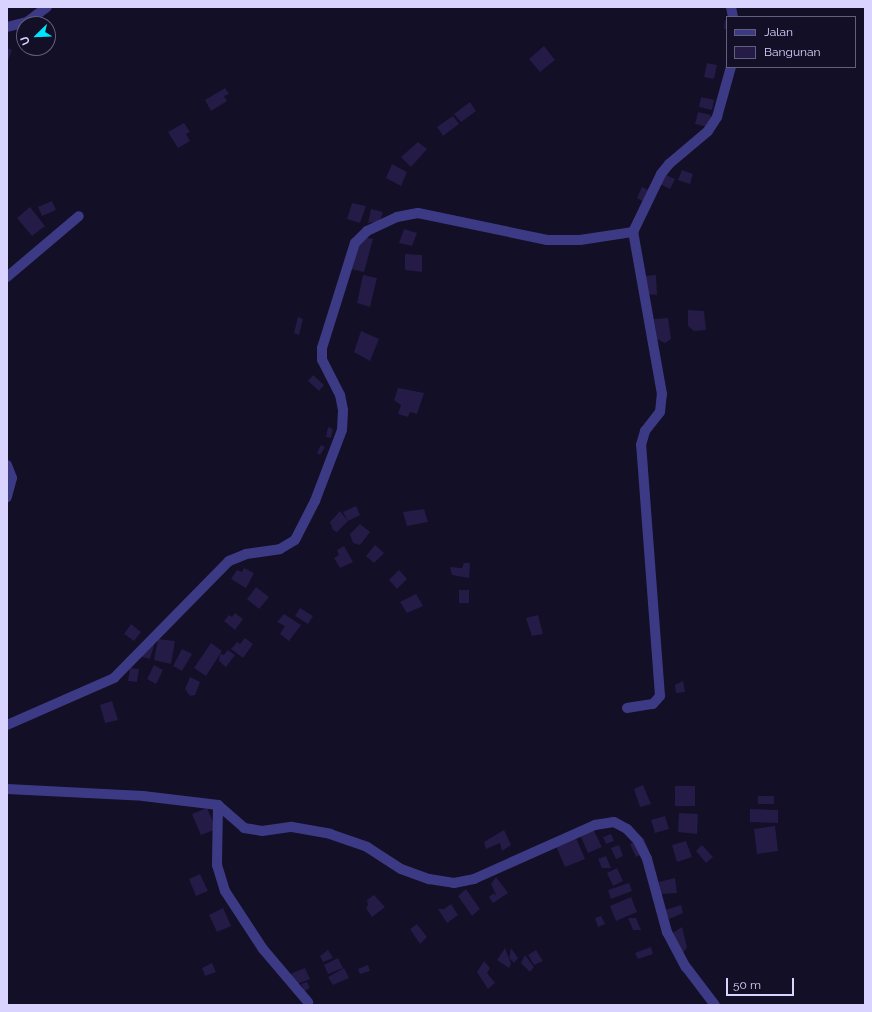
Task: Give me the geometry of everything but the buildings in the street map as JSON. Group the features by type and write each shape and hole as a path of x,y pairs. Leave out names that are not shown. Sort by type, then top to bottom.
{"street":[{"path":"7,28 27,22 48,7"},
{"path":"627,708 653,704 660,696 641,445 645,431 660,412 662,394 633,232 661,174 669,164 708,131 717,117 731,68"},
{"path":"7,725 114,678 229,561 246,554 280,549 295,540 315,501 342,430 343,410 340,394 322,360 322,348 355,243 367,231 397,217 418,213 547,240 580,240 633,232"},
{"path":"7,277 79,216"},
{"path":"7,465 12,478 7,497"},
{"path":"7,789 143,796 218,805 244,828 262,831 292,827 330,834 367,847 401,868 429,879 454,883 474,879 595,825 614,822 628,829 638,841 647,859 667,932 686,967 715,1005"},
{"path":"218,805 217,865 225,891 263,950 308,1002"}]}
